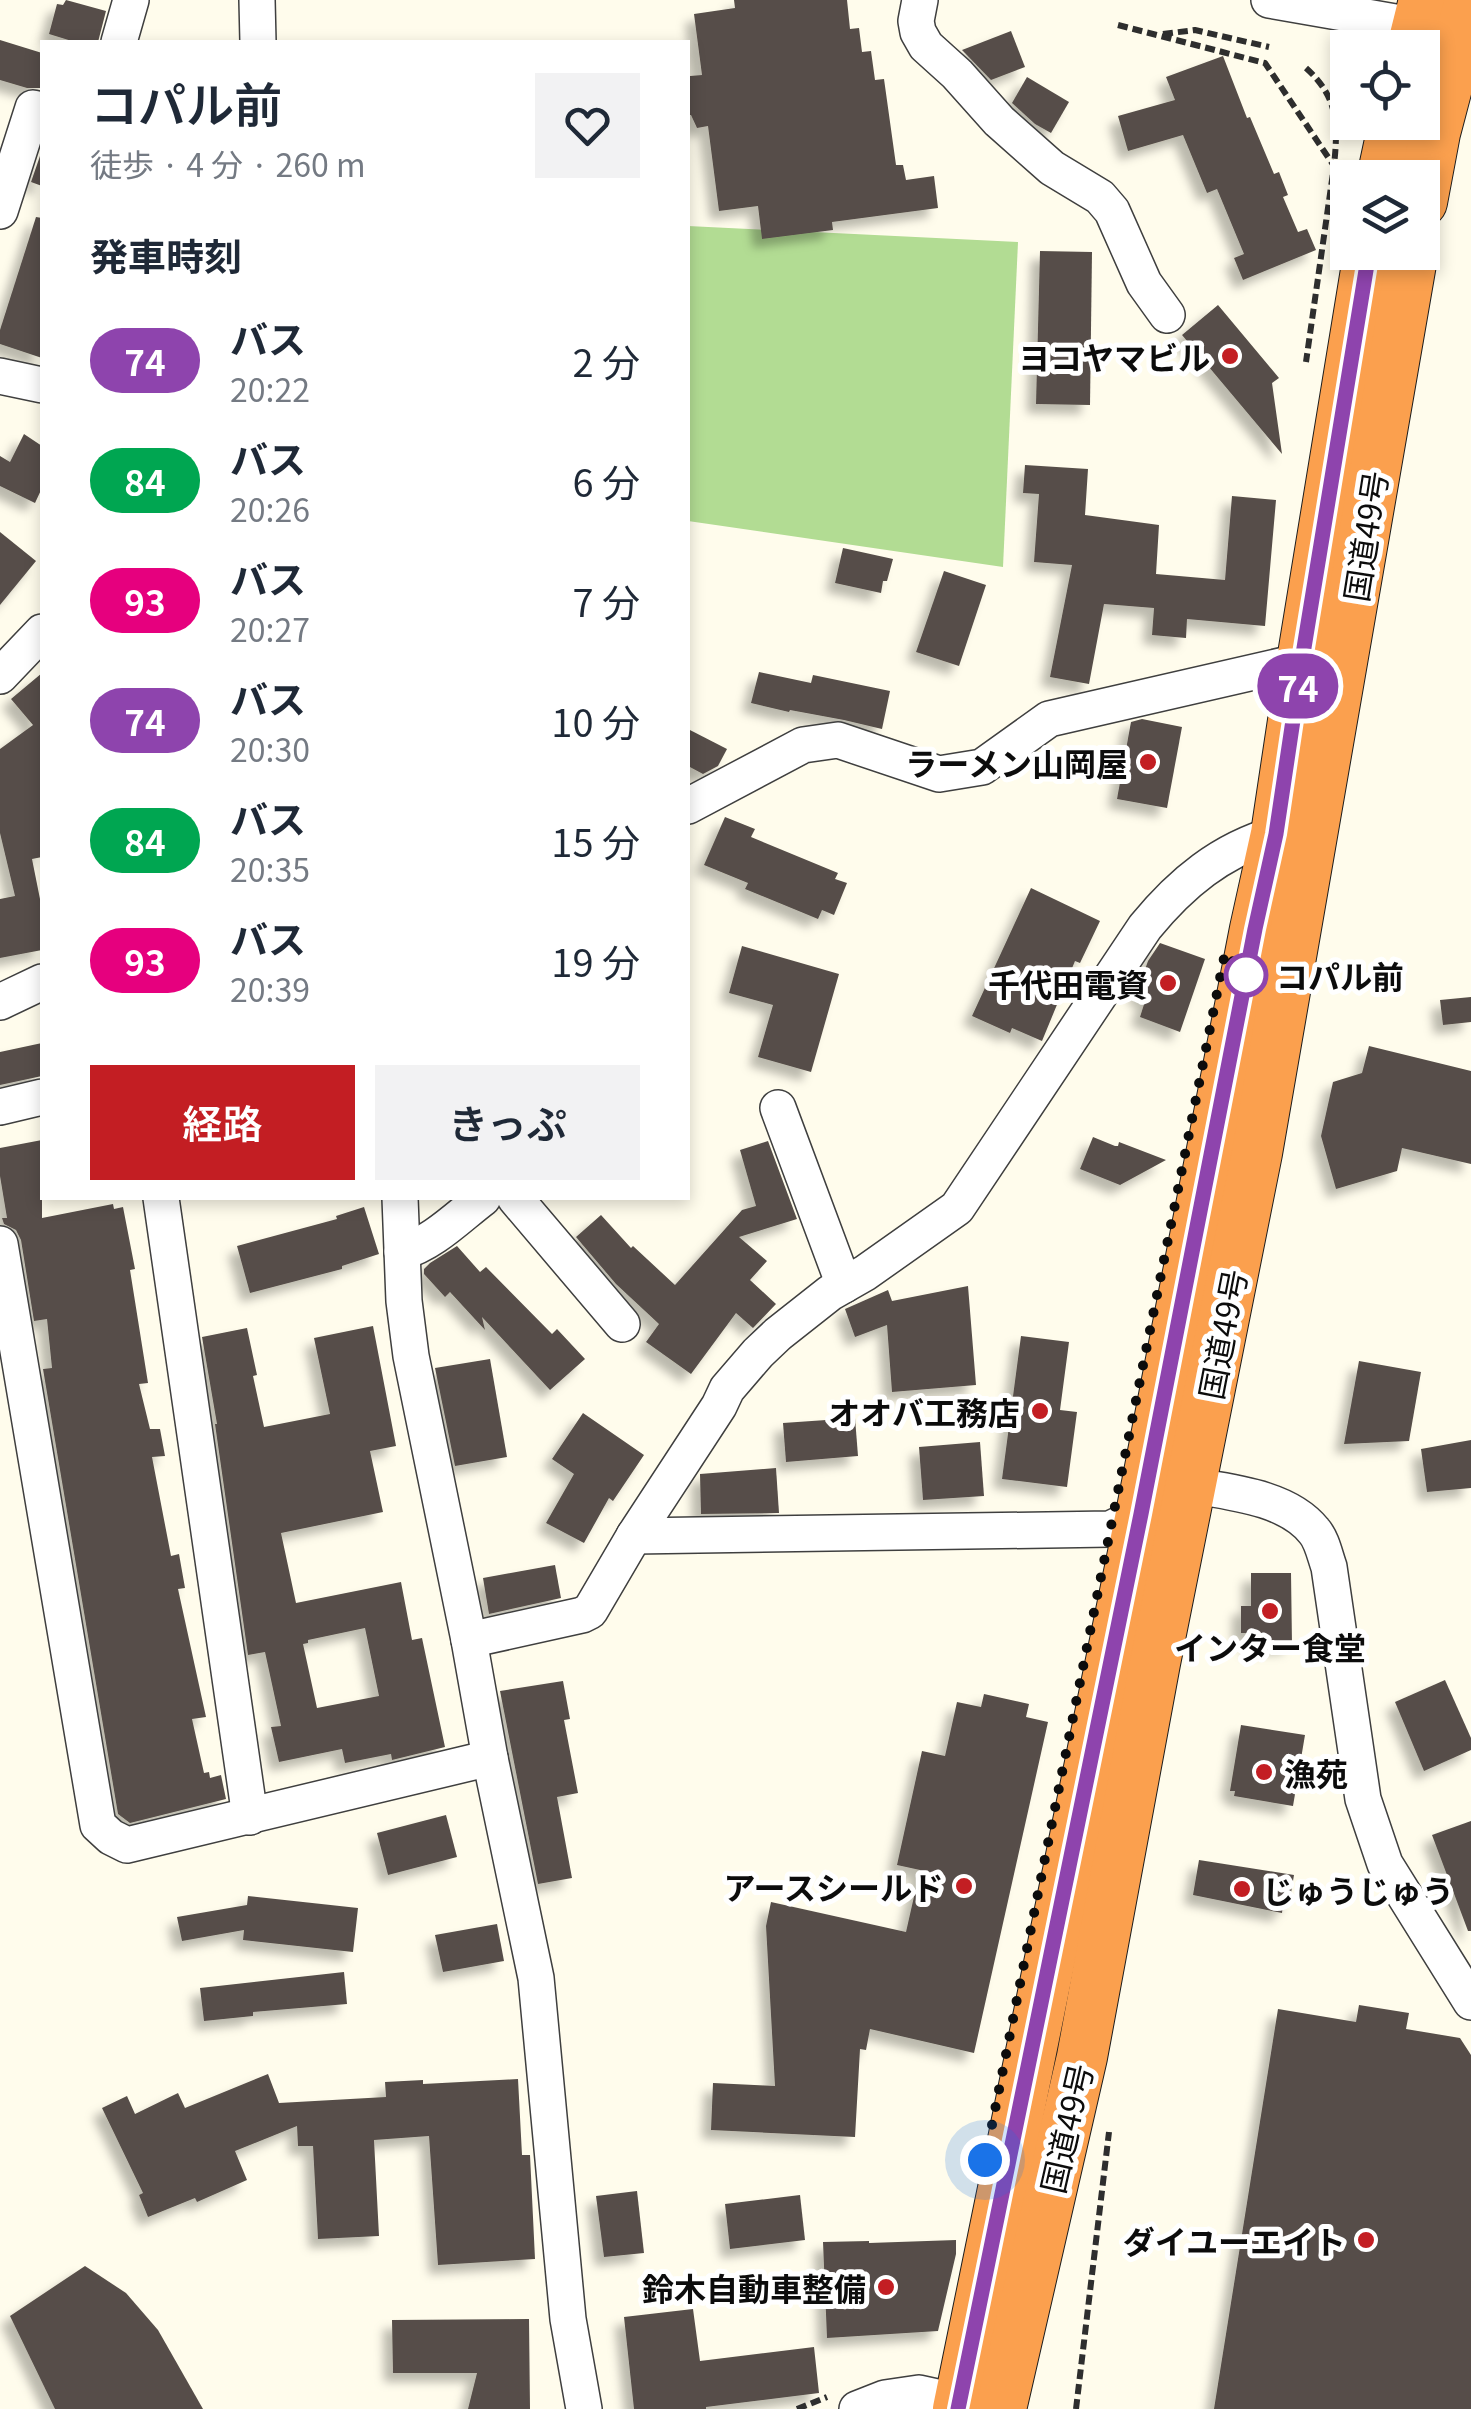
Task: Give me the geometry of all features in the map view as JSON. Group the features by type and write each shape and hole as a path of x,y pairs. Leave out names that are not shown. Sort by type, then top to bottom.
{"highway":[{"path":"1430,160 1443,24"},
{"name":"国道49号","path":"969,2407 1276,834 1366,270"},
{"name":"国道49号","path":"969,2407 1082,2058 1189,1485 1257,1153 1410,270"},
{"path":"1034,2409 1082,2058"}],"street":[{"path":"120,40 131,0"},
{"path":"257,0 258,40"},
{"path":"920,0 916,21 926,46 958,74 991,114 1052,168 1100,197 1112,211 1144,283 1166,315"},
{"path":"1269,0 1443,24"},
{"path":"0,211 33,108 40,110"},
{"path":"0,376 40,385"},
{"path":"0,676 40,634"},
{"path":"690,805 803,745 838,740 939,774 982,768 1049,719 1302,660"},
{"path":"469,1640 590,1611 727,1389 758,1353 830,1293 866,1273 956,1208 1162,907 1214,862 1247,842 1276,834"},
{"path":"0,1002 40,983"},
{"path":"0,1107 40,1098"},
{"path":"778,1108 844,1286"},
{"path":"161,1200 250,1817"},
{"path":"400,1200 404,1301 411,1356 536,1978 568,2319 584,2409"},
{"path":"402,1252 430,1239 479,1200"},
{"path":"517,1200 622,1324"},
{"path":"0,1244 98,1825 128,1845 490,1758"},
{"path":"634,1536 1110,1529 1189,1485 1270,1503 1298,1515 1316,1533 1330,1568 1363,1799 1385,1864 1471,2002"},
{"path":"846,2402 918,2394 969,2407"}],"path":[{"path":"1118,24 1265,63 1330,160"},
{"path":"1156,34 1195,30 1269,47"},
{"path":"1306,68 1334,107 1338,132 1335,160"},
{"path":"1306,371 1330,195"},
{"path":"797,2409 846,2402"}],"green space":[{"path":"690,226 1018,242 1003,567 690,521"}],"building":[{"path":"66,0 106,11 99,40 68,40 49,34 57,4 63,5"},
{"path":"734,0 847,0 850,29 859,28 862,52 871,51 875,80 884,79 896,165 903,165 906,180 934,176 938,208 832,222 833,230 762,239 758,206 719,211 708,126 697,128 690,115 690,76 702,75 694,14 735,8"},
{"path":"1011,31 1025,67 991,80 962,50"},
{"path":"0,40 40,52 40,88 0,80"},
{"path":"1223,56 1274,174 1279,172 1288,195 1283,197 1298,232 1307,229 1316,250 1243,280 1234,258 1244,254 1217,189 1207,193 1183,135 1128,151 1118,116 1175,100 1166,77"},
{"path":"1027,77 1069,102 1051,133 1012,103"},
{"path":"40,156 40,185 31,182"},
{"path":"36,217 40,218 40,357 0,344 0,330"},
{"path":"1040,251 1092,252 1090,405 1036,404"},
{"name":"ヨコヤマビル","path":"1218,305 1279,378 1272,383 1282,454 1182,335"},
{"path":"24,434 40,445 40,492 35,503 0,486 0,456 10,462"},
{"path":"1025,465 1088,469 1085,515 1159,525 1156,574 1225,580 1232,496 1276,500 1265,626 1187,619 1186,638 1152,635 1154,608 1104,604 1089,684 1050,677 1072,565 1034,562 1039,494 1023,493"},
{"path":"0,532 36,561 0,605"},
{"path":"843,548 893,559 881,593 835,583"},
{"path":"944,571 986,585 959,666 916,652"},
{"path":"759,672 811,683 813,675 890,691 882,729 751,703"},
{"path":"40,675 40,857 32,859 40,899 40,950 0,958 0,899 15,896 0,833 0,749 33,725 11,699"},
{"path":"1142,719 1182,727 1167,808 1117,799 1131,722"},
{"path":"690,730 727,749 718,766 703,774 690,767"},
{"path":"725,817 755,829 751,837 838,873 835,879 847,883 834,915 822,910 818,919 745,889 748,883 704,865"},
{"path":"1031,888 1100,921 1080,963 1075,961 1042,1041 1012,1028 1010,1033 972,1016"},
{"name":"千代田電資","path":"1160,943 1205,959 1180,1032 1140,1017 1146,998 1136,995 1148,961"},
{"path":"742,946 839,974 811,1072 758,1057 773,1005 729,993"},
{"path":"1471,997 1471,1022 1443,1025 1440,1000"},
{"path":"40,1043 40,1076 0,1085 0,1052"},
{"path":"1369,1046 1471,1071 1471,1164 1402,1148 1397,1171 1336,1189 1321,1136 1333,1082 1362,1073"},
{"path":"1093,1137 1115,1146 1119,1142 1166,1160 1120,1185 1080,1169"},
{"path":"40,1140 42,1218 113,1204 114,1209 123,1207 135,1269 130,1270 148,1383 139,1384 150,1429 160,1429 165,1456 152,1457 171,1556 179,1554 185,1588 178,1589 206,1717 192,1719 204,1773 209,1772 210,1778 221,1775 226,1799 130,1823 118,1814 43,1369 52,1368 47,1319 34,1321 21,1240 2,1218 7,1218 0,1148"},
{"path":"768,1141 797,1219 739,1237 767,1261 750,1280 776,1304 753,1328 736,1313 691,1374 646,1342 659,1324 616,1284 576,1237 601,1215 631,1248 675,1285 742,1210 756,1206 740,1150"},
{"path":"364,1207 379,1254 342,1269 250,1293 237,1246 337,1219 336,1216"},
{"path":"457,1246 480,1272 486,1267 552,1334 557,1329 585,1359 550,1390 482,1317 485,1330 450,1292 445,1297 424,1274 430,1263"},
{"path":"968,1286 976,1385 892,1392 887,1325 855,1337 845,1309 888,1290 892,1301"},
{"path":"373,1326 396,1446 370,1451 383,1512 281,1533 296,1603 401,1582 412,1640 422,1638 445,1747 392,1760 391,1754 345,1763 342,1749 279,1762 271,1727 281,1726 265,1652 248,1655 202,1337 247,1328 264,1427 330,1414 314,1338","holes":["365,1628 379,1696 317,1708 303,1644"]},
{"name":"オオバ工務店","path":"1021,1336 1069,1342 1060,1410 1077,1412 1067,1487 1002,1479"},
{"path":"490,1359 507,1457 455,1466 435,1368"},
{"path":"1359,1361 1421,1372 1409,1441 1344,1444"},
{"path":"583,1413 644,1455 613,1501 609,1498 584,1543 546,1523 574,1474 552,1459"},
{"path":"855,1418 858,1456 786,1462 783,1423"},
{"path":"1471,1440 1471,1488 1427,1492 1421,1449"},
{"path":"980,1442 984,1496 923,1500 919,1447"},
{"path":"776,1468 779,1513 701,1514 700,1474"},
{"path":"555,1565 561,1598 489,1614 483,1578"},
{"path":"1251,1573 1291,1573 1292,1645 1251,1646 1250,1633 1241,1633 1241,1606 1251,1606"},
{"path":"1445,1680 1471,1738 1471,1750 1424,1771 1395,1702"},
{"path":"563,1681 570,1719 564,1720 578,1793 557,1797 572,1878 538,1884 500,1691"},
{"name":"アースシールド","path":"984,1694 1029,1704 1026,1717 1048,1722 974,2053 870,2029 866,2050 860,2049 855,2137 711,2130 713,2083 775,2086 766,1926 771,1902 906,1932 920,1870 897,1865 922,1751 945,1756 957,1702 981,1707"},
{"path":"1241,1725 1305,1735 1293,1806 1234,1796 1235,1791 1230,1791"},
{"path":"446,1815 457,1857 388,1875 377,1833"},
{"path":"1471,1821 1471,1931 1468,1931 1432,1835"},
{"path":"1199,1860 1294,1875 1289,1905 1283,1904 1282,1913 1193,1895"},
{"path":"248,1896 358,1908 353,1952 243,1940 244,1930 182,1941 177,1917 247,1905"},
{"path":"497,1924 504,1961 443,1972 435,1935"},
{"path":"344,1972 347,2004 253,2012 253,2016 204,2021 200,1988"},
{"path":"1359,2005 1409,2013 1406,2029 1460,2038 1471,2055 1471,2409 1214,2409 1278,2009 1356,2022"},
{"path":"268,2074 279,2103 386,2097 385,2082 518,2079 522,2155 530,2155 535,2259 438,2265 429,2136 374,2140 379,2236 318,2239 313,2146 298,2146 297,2126 235,2151 247,2180 197,2202 195,2198 148,2217 139,2195 143,2193 102,2108 127,2096 135,2114 178,2093 185,2108"},
{"path":"637,2191 644,2253 604,2257 596,2196"},
{"path":"800,2195 805,2240 730,2249 725,2204"},
{"path":"956,2240 938,2331 827,2338 823,2242"},
{"path":"85,2266 126,2293 158,2330 203,2409 55,2409 10,2316"},
{"path":"693,2309 700,2361 814,2347 819,2393 706,2409 634,2409 624,2317"},
{"path":"529,2319 530,2409 468,2409 477,2373 393,2373 392,2320"}],"bus line":[{"name":"74","path":"958,2409 1276,834 1366,270"}],"place":[{"name":"ヨコヤマビル","path":"1230,356"},
{"name":"ラーメン山岡屋","path":"1148,762"},
{"name":"コパル前","path":"1246,975"},
{"name":"千代田電資","path":"1168,983"},
{"name":"オオバ工務店","path":"1040,1411"},
{"name":"インター食堂","path":"1270,1611"},
{"name":"漁苑","path":"1264,1772"},
{"name":"アースシールド","path":"964,1886"},
{"name":"じゅうじゅう","path":"1242,1889"},
{"name":"ダイユーエイト","path":"1366,2240"},
{"name":"鈴木自動車整備","path":"886,2287"}],"route":[{"path":"985,2160 1225,953 1246,975"}]}
